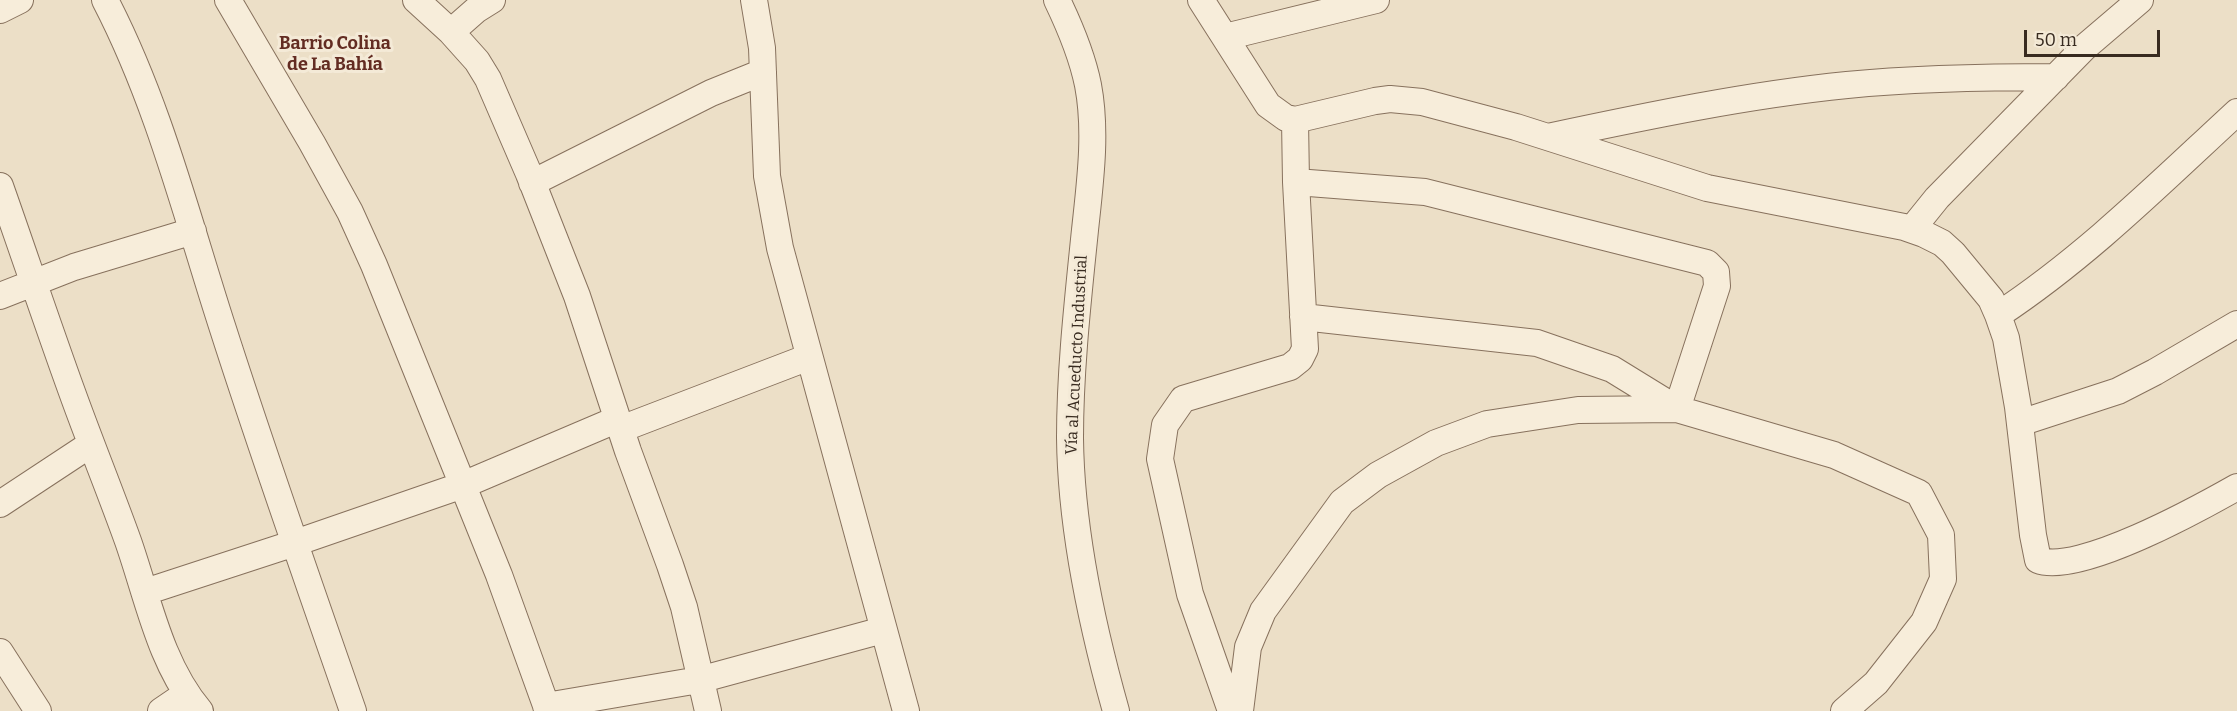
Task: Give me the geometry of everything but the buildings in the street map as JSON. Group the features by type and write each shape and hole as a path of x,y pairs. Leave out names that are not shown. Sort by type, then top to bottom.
{"street":[{"path":"0,10 20,0"},
{"path":"105,0 146,90 177,178 223,329 353,711"},
{"path":"228,0 350,212 402,328 499,575 547,708 699,680 883,630"},
{"path":"416,0 451,32 477,61 488,79 532,183 577,296 684,607 708,711"},
{"path":"451,32 476,10 492,0"},
{"path":"754,0 762,48 767,176 780,248 906,711"},
{"name":"Vía al Acueducto Industrial","path":"1057,0 1075,40 1083,65 1090,110 1091,163 1071,408 1073,497 1087,582 1116,711"},
{"path":"1201,0 1268,105 1286,118 1295,120 1375,101 1402,99 1422,102 1516,127 1707,188 1912,229 1942,243 1991,299 2006,338 2038,560 2046,563 2075,559 2128,541 2182,518 2237,487"},
{"path":"1912,229 1937,198 2056,76 2085,47 2140,0"},
{"path":"1225,37 1365,1"},
{"path":"532,183 711,93 763,72"},
{"path":"1547,137 1743,99 1846,85 1947,78 2056,76"},
{"path":"1998,315 2070,263 2237,112"},
{"path":"1232,711 1190,594 1160,459 1165,425 1183,399 1290,367 1300,359 1305,349 1295,120"},
{"path":"1296,182 1425,192 1707,263 1716,272 1717,286 1677,409"},
{"path":"0,186 166,654 175,677 193,703 161,711"},
{"path":"0,296 126,250 193,231"},
{"path":"1303,317 1537,343 1612,369 1677,409 1834,455 1919,493 1941,535 1943,579 1924,622 1876,682 1844,711"},
{"path":"2020,423 2118,391 2237,324"},
{"path":"145,592 463,485 620,424 809,357"},
{"path":"1240,711 1248,647 1263,611 1342,502 1378,475 1436,443 1487,424 1578,411 1677,409"},
{"path":"0,504 91,444"},
{"path":"0,652 38,711"}],"district":[{"name":"Barrio Colina de La Bahía","path":"335,54"}]}
